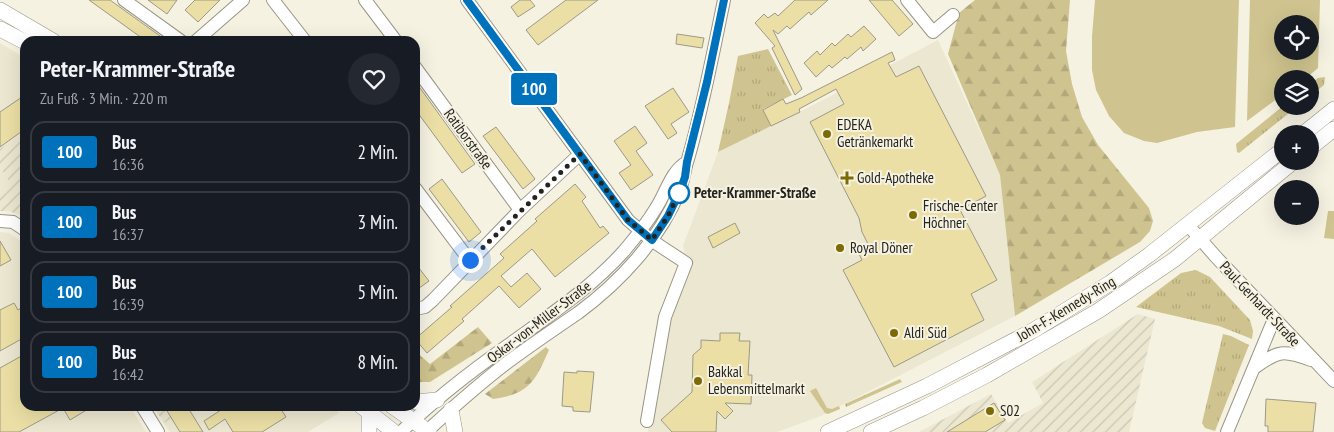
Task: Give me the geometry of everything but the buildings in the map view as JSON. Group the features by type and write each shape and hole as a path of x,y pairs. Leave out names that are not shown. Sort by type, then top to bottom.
{"main road":[{"path":"0,10 45,36"},
{"path":"0,29 20,39"},
{"path":"1314,125 1334,109"},
{"path":"1319,141 1334,129"},
{"name":"John-F.-Kennedy-Ring","path":"828,432 927,386 1034,330 1110,283 1188,225 1274,156"},
{"name":"John-F.-Kennedy-Ring","path":"871,432 955,392 1037,348 1137,286 1175,259 1283,170"},
{"path":"420,402 436,400"},
{"path":"451,410 455,432"},
{"path":"365,411 369,432"},
{"path":"366,411 394,432"},
{"path":"395,411 406,427 427,432"}],"street":[{"path":"124,0 174,36"},
{"path":"202,36 243,0"},
{"path":"274,0 301,36"},
{"path":"365,0 392,36"},
{"path":"467,0 628,220 652,240 686,262 666,317 647,421"},
{"name":"Oskar-von-Miller-Straße","path":"427,432 502,366 579,312 597,297 632,263 652,240 668,216 685,177 687,162 700,117 724,0"},
{"path":"907,0 933,32 953,15"},
{"name":"Ratiborstraße","path":"420,75 520,210"},
{"path":"420,308 425,307 433,300 520,210 580,154"},
{"name":"Oskar-von-Miller-Straße","path":"406,427 436,400 506,346 558,311 614,262 656,209 679,166 687,162"},
{"path":"420,195 470,260"},
{"path":"0,221 13,222 20,227"},
{"name":"Paul-Gerhardt-Straße","path":"1188,225 1334,381"},
{"path":"1227,432 1274,319"},
{"path":"1253,369 1267,358 1280,353 1291,353 1314,360"},
{"path":"145,411 158,432"}],"shaded area":[{"path":"938,40 1000,175 1015,316 821,416 777,432 648,432 655,373 687,262 683,246 718,152 800,112"},
{"path":"0,43 20,55 20,136 0,149"},
{"path":"20,136 20,215 9,211 0,211 0,193 11,184 0,167 0,149"},
{"path":"0,167 12,184 0,193"},
{"path":"0,232 9,233 20,241 20,411 133,411 146,432 0,432"},
{"path":"1138,314 1155,319 1129,432 919,432 991,394 1008,423 1043,403 1032,382"},
{"path":"156,411 184,411 164,423"},
{"path":"184,411 338,411 339,413 308,432 170,432 164,423"}],"green space":[{"path":"975,0 1070,0 1066,51 1072,84 1082,117 1098,145 1149,208 1153,221 1150,231 1140,242 1015,316 1000,175 948,54 959,13"},
{"path":"1095,0 1239,0 1235,127 1197,132 1157,143 1144,141 1124,133 1109,116 1096,90 1092,70"},
{"path":"1250,0 1320,0 1319,34 1319,15 1274,15 1274,60 1318,60 1318,68 1316,70 1274,70 1274,101 1247,121"},
{"path":"768,49 792,95 763,109 771,126 718,152 738,56"},
{"path":"1325,77 1324,85 1319,89 1319,78"},
{"path":"1274,113 1274,115 1287,115 1239,153 1237,152 1236,144"},
{"path":"1328,211 1334,211 1334,239 1324,238"},
{"path":"1196,270 1210,277 1250,320 1253,331 1252,339 1219,326 1136,307 1181,273"},
{"path":"478,327 492,343 430,382 420,382 420,355 430,364"},
{"path":"1223,334 1249,345 1215,431 1205,428 1202,423"},
{"path":"546,347 549,350 540,370 530,384 515,394 505,397 493,399 485,394"},
{"path":"900,379 902,382 846,407 845,404"},
{"path":"816,388 827,408 832,409 839,406 840,409 828,414 825,413 810,391"}],"bus line":[{"name":"100","path":"467,0 519,68 628,220 652,240 668,216 685,177 724,0"}],"place":[{"name":"EDEKA Getränkemarkt","path":"827,134"},
{"name":"Gold-Apotheke","path":"847,178"},
{"name":"Peter-Krammer-Straße","path":"679,193"},
{"name":"Frische-Center Höchner","path":"913,215"},
{"name":"Royal Döner","path":"840,248"},
{"name":"Aldi Süd","path":"894,333"},
{"name":"Bakkal Lebensmittelmarkt","path":"698,381"},
{"name":"S02","path":"990,411"}],"route":[{"path":"470,260 580,154 628,220 652,240 668,216 680,191 679,193"}]}
